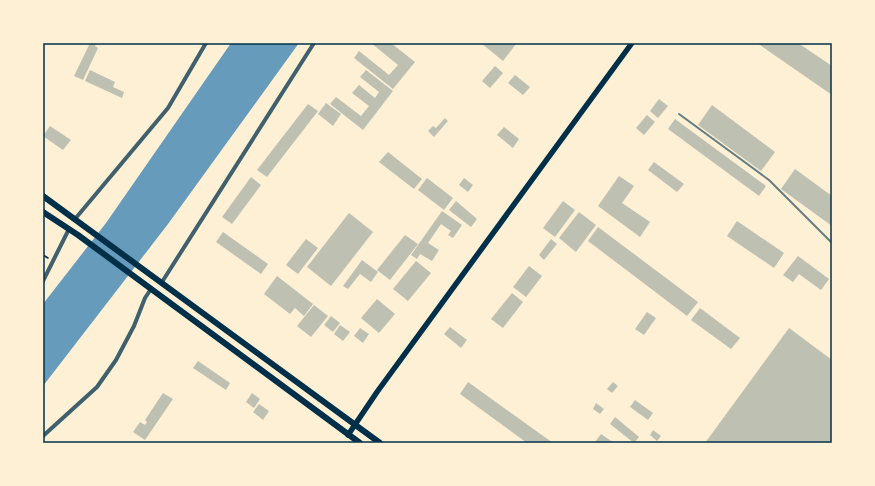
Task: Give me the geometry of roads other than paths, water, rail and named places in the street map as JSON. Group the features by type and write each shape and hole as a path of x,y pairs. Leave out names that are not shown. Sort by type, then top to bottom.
{"main road":[{"path":"348,435 381,386 632,43"},
{"path":"43,196 380,443"},
{"path":"43,212 78,235 360,443"}],"street":[{"path":"75,219 168,108 206,43"},
{"path":"162,282 314,43"},
{"path":"43,281 69,229"},
{"path":"43,436 97,387 119,354 134,326 150,288"}],"water":[{"path":"231,43 299,43 168,224 43,386 43,304 106,223"}],"railway":[{"path":"679,114 769,180 832,243"}]}
